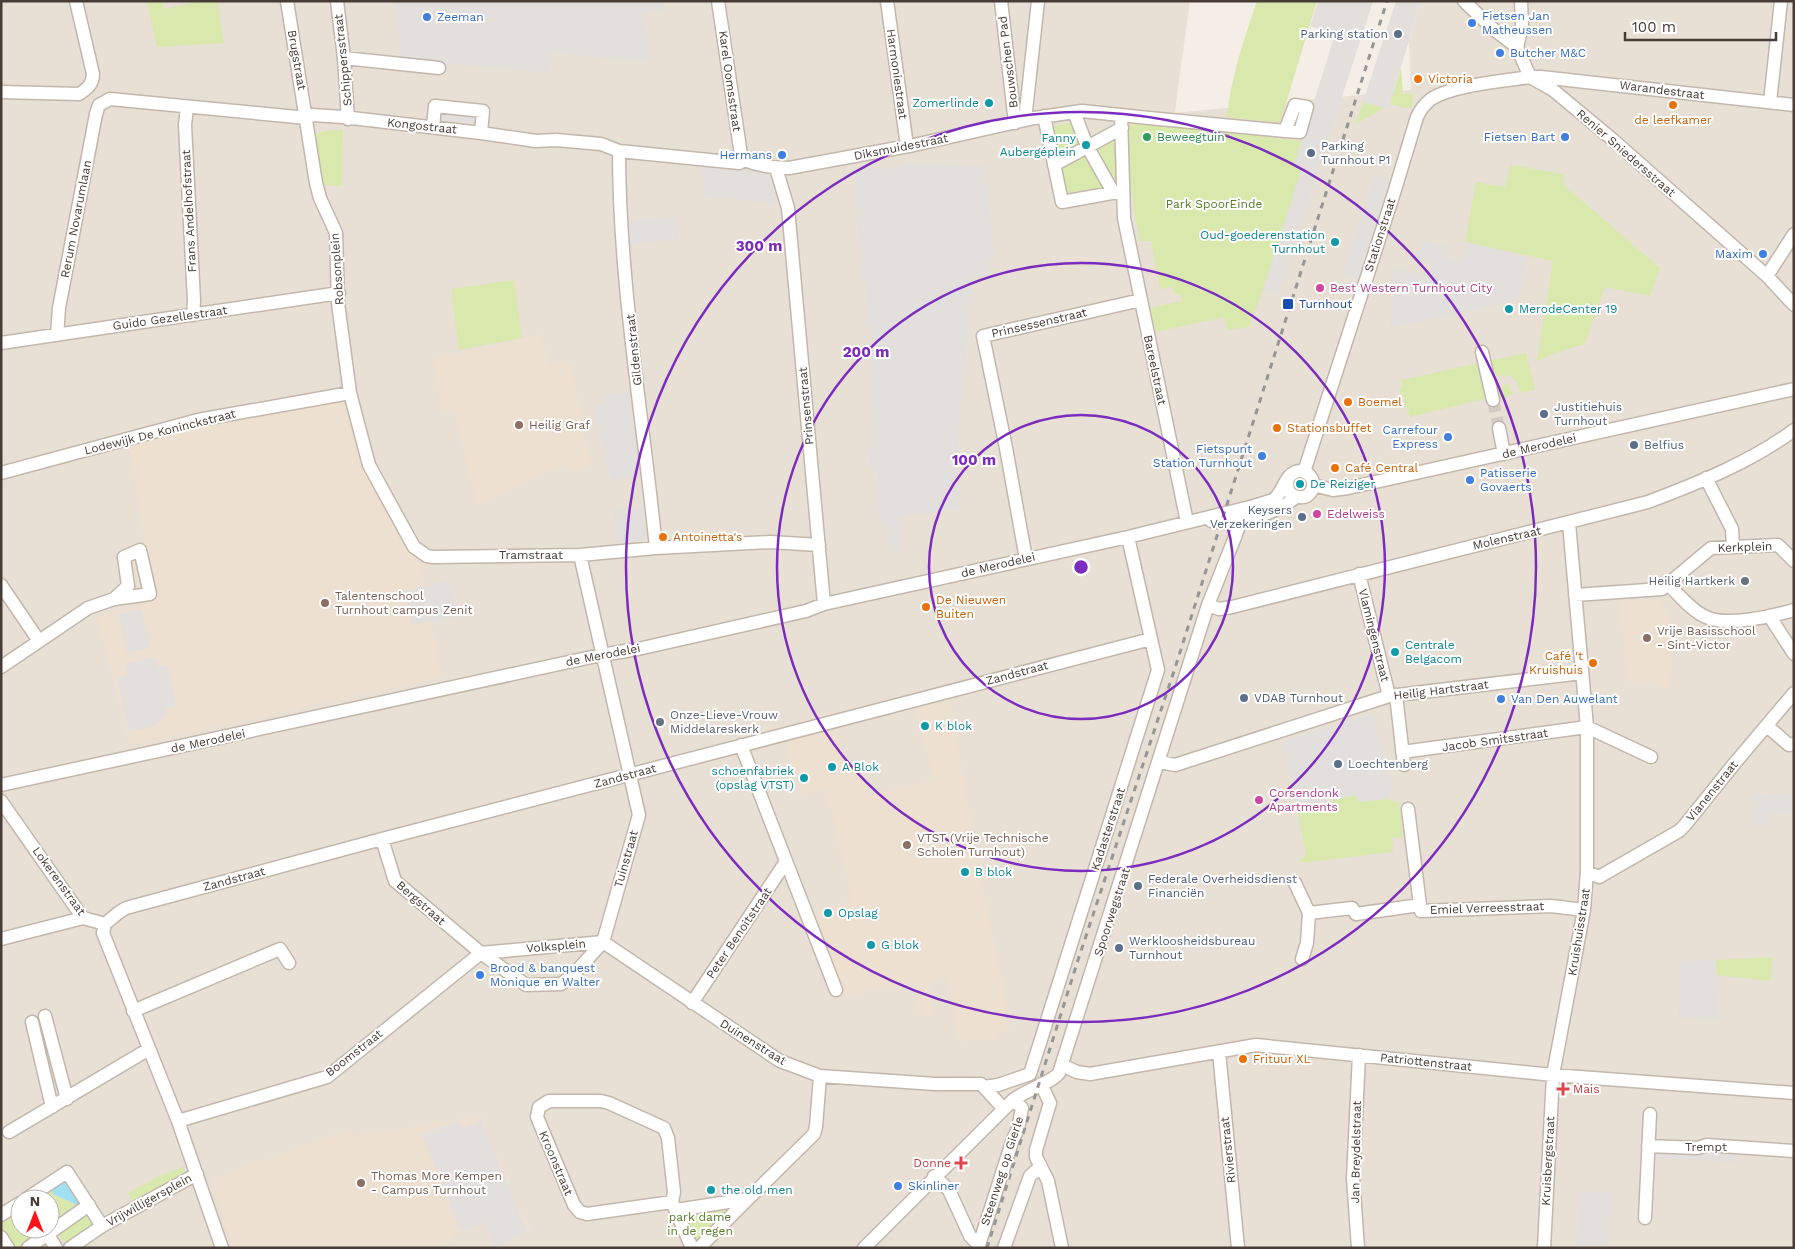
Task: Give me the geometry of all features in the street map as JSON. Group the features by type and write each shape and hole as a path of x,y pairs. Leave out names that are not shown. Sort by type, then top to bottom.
{"street":[{"path":"1,92 79,94 88,88 93,80 93,74 76,1"},
{"name":"Brugstraat","path":"287,1 306,118"},
{"name":"Schippersstraat","path":"337,1 344,58 348,119"},
{"name":"Karel Oomsstraat","path":"718,1 741,155 744,160"},
{"name":"Harmoniestraat","path":"887,1 906,146"},
{"name":"Bouwschen Pad","path":"1001,1 1020,121"},
{"path":"1020,121 1038,1"},
{"path":"1464,1 1492,28 1517,47 1530,77"},
{"path":"1517,47 1522,27 1521,1"},
{"path":"1770,102 1781,1"},
{"path":"344,58 440,68"},
{"name":"Warandestraat","path":"1530,77 1564,78 1794,105"},
{"name":"Renier Sniedersstraat","path":"1530,77 1553,90 1612,139 1767,276 1794,305"},
{"name":"Stationstraat","path":"1304,472 1394,193 1416,117 1420,110 1436,97 1454,90 1530,77"},
{"name":"Kongostraat","path":"100,105 110,99 306,118 312,115 433,127 536,141 556,140 601,144 619,151 739,163 744,160"},
{"name":"Rerum Novarumlaan","path":"57,335 59,308 96,114 100,105"},
{"path":"433,127 435,106 483,111 481,133"},
{"name":"Frans Andelhofstraat","path":"187,107 185,124 194,301 193,315"},
{"name":"Diksmuidestraat","path":"744,160 753,164 789,168 906,146 1044,116 1082,111 1122,121 1149,118 1286,131"},
{"path":"1044,116 1062,202 1118,192 1087,146 1074,112"},
{"name":"Robsonplein","path":"306,118 320,198 336,233 338,303 350,393"},
{"path":"1054,165 1087,146 1122,121"},
{"name":"Bareelstraat","path":"1122,121 1118,192 1187,522"},
{"name":"Gildenstraat","path":"619,151 619,190 630,314 656,548"},
{"name":"Prinsenstraat","path":"776,168 788,208 824,604"},
{"path":"1767,276 1794,234"},
{"name":"Guido Gezellestraat","path":"1,343 339,293"},
{"name":"Prinsessenstraat","path":"1026,559 983,336 1141,300"},
{"path":"1482,352 1493,400"},
{"name":"de Merodelei","path":"1,785 601,655 638,649 806,611 824,604 1187,522 1247,515 1283,507 1296,497 1307,496 1313,485 1324,489 1338,490 1794,389"},
{"name":"Tramstraat","path":"350,393 368,465 414,547 427,556 580,555 656,548 770,542 819,545"},
{"name":"Lodewijk De Koninckstraat","path":"1,473 198,420 350,393"},
{"path":"1499,428 1504,454"},
{"name":"Molenstraat","path":"1208,606 1219,608 1232,607 1648,502 1706,478 1752,456 1794,430"},
{"name":"de Merodelei","path":"1247,515 1277,497 1294,472 1304,472"},
{"path":"1304,472 1311,477 1313,485"},
{"path":"1706,478 1732,529 1733,547"},
{"path":"1287,481 1288,492 1296,497"},
{"name":"Spoorwegstraat","path":"1041,1084 1055,1079 1062,1065 1160,762 1208,606 1225,561 1247,515"},
{"name":"Kruishuisstraat","path":"1553,1075 1584,910 1587,872 1587,727 1569,523"},
{"name":"Kadasterstraat","path":"984,1087 998,1085 1030,1074 1158,670 1128,536"},
{"name":"Kerkplein","path":"1668,584 1711,548 1778,546 1794,561"},
{"name":"Tuinstraat","path":"580,555 601,655 639,815 603,942"},
{"name":"Vlamingenstraat","path":"1359,574 1393,695 1404,765"},
{"path":"1575,595 1662,589 1668,584 1697,612 1707,618 1721,621 1770,617 1794,610"},
{"path":"1,585 39,641"},
{"path":"1,667 88,608 114,599"},
{"path":"1770,617 1794,654"},
{"name":"Zandstraat","path":"105,924 118,912 126,908 382,839 1151,639"},
{"name":"Heilig Hartstraat","path":"1160,762 1175,765 1393,695 1582,673"},
{"name":"Vianenstraat","path":"1587,872 1599,877 1679,831 1794,693"},
{"path":"1767,726 1789,745 1794,744"},
{"path":"1587,727 1652,757"},
{"name":"Jacob Smitsstraat","path":"1402,752 1587,727"},
{"path":"741,746 836,990"},
{"name":"Lokerenstraat","path":"1,801 80,913 105,924"},
{"path":"1408,809 1420,905"},
{"name":"Bergstraat","path":"382,839 395,881 480,953"},
{"name":"Peter Benoitstraat","path":"692,1003 786,863"},
{"path":"1295,883 1309,913 1307,944 1302,958"},
{"name":"Emiel Verreesstraat","path":"1309,913 1352,908 1356,914 1420,905 1421,910 1551,906 1584,910"},
{"path":"1,939 80,913"},
{"path":"105,924 103,933 178,1121 222,1248"},
{"name":"Duinenstraat","path":"603,942 780,1061 820,1076 935,1084 980,1084 984,1087"},
{"name":"Volksplein","path":"480,953 526,985 561,984 603,942"},
{"name":"Volksplein","path":"480,953 603,942"},
{"path":"133,1011 280,948 290,963"},
{"name":"Boomstraat","path":"178,1121 327,1077 480,953"},
{"path":"45,1016 67,1099"},
{"path":"32,1022 52,1107"},
{"name":"Patriottenstraat","path":"1062,1065 1078,1072 1090,1074 1256,1045 1553,1075 1794,1093"},
{"path":"9,1132 149,1049"},
{"name":"Rivierstraat","path":"1219,1052 1238,1248"},
{"name":"Jan Breydelstraat","path":"1358,1248 1353,1178 1359,1055"},
{"name":"Kruisbergstraat","path":"1544,1248 1553,1075"},
{"path":"699,1248 814,1134 820,1076"},
{"path":"1041,1084 1050,1103 1036,1150 1036,1157 1048,1181 1062,1248"},
{"name":"Steenweg op Gierle","path":"864,1248 934,1176 1009,1104 1022,1094 1041,1084"},
{"path":"984,1087 1009,1104"},
{"name":"Kroonstraat","path":"549,1101 601,1101 664,1128 668,1138 674,1206 587,1214 580,1212 574,1206 537,1117 539,1107 549,1101"},
{"name":"Steenweg op Gierle","path":"978,1246 1012,1139 1018,1129 1022,1108 1009,1104"},
{"path":"1645,1218 1650,1114"},
{"name":"Trempt","path":"1648,1146 1698,1148 1706,1145 1794,1151"},
{"path":"1004,1248 1027,1182 1033,1172 1040,1167"},
{"name":"Vrijwilligersplein","path":"41,1189 67,1172 102,1226"},
{"name":"Vrijwilligersplein","path":"70,1248 102,1226 197,1174"},
{"name":"Steenweg op Gierle","path":"934,1176 949,1190 970,1236 978,1246"},
{"path":"692,1248 674,1206 748,1199"},
{"path":"60,1227 89,1206"},
{"path":"1,1237 8,1248"},
{"path":"28,1248 42,1239"}],"shaded area":[{"path":"1,1 1190,1 1175,113 1411,90 1409,41 1421,1 1794,1 1794,1248 1,1248"},
{"path":"396,1 661,1 663,11 643,13 650,61 551,52 549,73 401,59"},
{"name":"Parking Turnhout P1","path":"1318,1 1373,1 1278,294 1263,290 1302,168 1294,165 1335,34 1310,26"},
{"name":"Parking station","path":"1396,1 1421,1 1388,109 1363,102"},
{"path":"442,114 477,118 476,127 441,123"},
{"path":"902,163 984,166 995,258 987,263 987,277 972,276 956,462 961,509 901,516 900,553 890,553 885,523 879,520 878,472 870,464 873,327 868,326 866,282 862,281 854,167 901,169"},
{"path":"702,167 758,172 769,179 774,185 779,202 705,197"},
{"path":"1375,174 1390,179 1358,278 1343,273"},
{"path":"676,216 678,239 630,244 628,221"},
{"path":"1422,239 1450,247 1448,260 1461,263 1465,242 1527,257 1519,299 1391,328 1393,273 1395,267 1429,276 1431,263 1414,259"},
{"name":"Heilig Graf","path":"541,334 549,365 569,361 581,416 579,417 591,465 573,470 568,464 556,468 480,506 475,499 454,410 442,412 434,358"},
{"path":"630,391 639,477 611,481 595,406 604,404 602,395"},
{"name":"Talentenschool Turnhout campus Zenit","path":"345,401 365,467 419,560 442,677 130,746 97,617 153,601 130,445 178,431"},
{"path":"643,507 646,540 618,543 614,510"},
{"path":"450,581 457,617 411,625 405,590"},
{"name":"Vrije Basisschool - Sint-Victor","path":"1660,598 1663,610 1668,610 1672,665 1671,673 1669,673 1668,689 1660,688 1657,685 1627,682 1621,601"},
{"path":"142,609 151,648 127,653 118,614"},
{"path":"155,657 158,667 167,665 176,705 167,708 165,715 153,727 129,732 117,678 127,675 124,664"},
{"name":"VTST (Vrije Technische Scholen Turnhout)","path":"950,699 981,883 1000,969 1010,1029 994,1035 995,1039 958,1041 948,977 929,981 934,1015 919,1016 915,983 843,996 812,914 852,900 831,807 828,807 823,788 801,795 786,742 836,729 847,771 850,770 849,766 852,765 854,771 862,769 869,796 934,780 915,708"},
{"name":"Loechtenberg","path":"1372,713 1393,787 1387,799 1359,802 1356,795 1297,809 1284,741"},
{"path":"1794,793 1794,813 1767,814 1767,826 1754,826 1753,795"},
{"path":"1716,960 1718,1020 1679,1018 1680,961"},
{"name":"Thomas More Kempen - Campus Turnhout","path":"481,1116 511,1186 509,1188 532,1232 508,1241 500,1248 495,1248 485,1222 451,1236 452,1241 435,1248 233,1248 211,1179 350,1129 353,1136"},
{"path":"459,1120 462,1128 481,1120 527,1232 508,1241 500,1248 495,1248 486,1222 461,1232 422,1135"},
{"path":"1705,1149 1735,1152 1735,1162 1656,1158 1657,1150"},
{"path":"1580,1191 1611,1193 1608,1248 1577,1248"}],"green space":[{"path":"147,1 162,1 164,9 201,1 217,1 224,43 157,47"},
{"path":"1257,1 1317,1 1280,123 1227,117 1235,73"},
{"path":"1401,67 1403,94 1413,93 1412,107 1405,108 1390,104"},
{"path":"1363,102 1384,108 1356,124"},
{"name":"Park SpoorEinde","path":"1133,121 1302,141 1294,165 1302,168 1263,290 1249,327 1227,330 1224,317 1156,332 1150,308 1182,301 1180,294 1175,295 1173,287 1160,289 1151,241 1140,241 1128,156 1127,128"},
{"path":"1073,122 1080,144 1057,161 1050,127"},
{"path":"331,130 343,130 342,186 322,185 313,134"},
{"path":"1117,134 1119,187 1114,189 1095,148"},
{"path":"1085,152 1108,190 1064,198 1059,166"},
{"path":"1511,165 1563,174 1563,184 1660,268 1650,296 1605,287 1585,344 1537,361 1553,261 1465,242 1476,182 1505,187"},
{"path":"514,280 522,338 459,350 451,289"},
{"path":"1526,353 1535,390 1520,393 1515,380 1506,375 1496,376 1499,387 1506,384 1509,386 1512,395 1493,400 1492,397 1410,417 1399,388 1403,387 1401,380"},
{"path":"1356,795 1359,802 1387,799 1399,803 1403,837 1392,838 1393,852 1300,863 1300,860 1306,855 1297,809"},
{"path":"1773,957 1770,981 1717,975 1716,960"},
{"path":"183,1167 187,1177 134,1206 128,1193 159,1176"},
{"path":"61,1180 68,1182 81,1200 80,1207 60,1223 60,1189 48,1189"},
{"name":"park dame in de regen","path":"739,1204 697,1248 679,1213"},
{"path":"88,1213 93,1226 70,1242 61,1239 60,1230"},
{"path":"10,1215 10,1239 36,1239 23,1248 13,1248 1,1232 1,1221"}],"water":[{"path":"64,1181 68,1183 80,1201 77,1205 60,1197 60,1189 52,1189"}],"tunnel":[{"path":"1493,400 1499,428"}],"railway":[{"path":"987,1248 1078,960 1175,668 1387,1"}],"place":[{"name":"Zeeman","path":"427,17"},
{"name":"Fietsen Jan Matheussen","path":"1472,23"},
{"name":"Parking station","path":"1398,34"},
{"name":"Butcher M&C","path":"1500,53"},
{"name":"Victoria","path":"1418,79"},
{"name":"Zomerlinde","path":"989,103"},
{"name":"de leefkamer","path":"1673,105"},
{"name":"Beweegtuin","path":"1147,137"},
{"name":"Fietsen Bart","path":"1565,137"},
{"name":"Fanny Aubergéplein","path":"1086,145"},
{"name":"Parking Turnhout P1","path":"1311,153"},
{"name":"Hermans","path":"782,155"},
{"name":"Oud-goederenstation Turnhout","path":"1335,242"},
{"name":"Maxim","path":"1763,254"},
{"name":"Best Western Turnhout City","path":"1320,288"},
{"name":"Turnhout","path":"1288,304"},
{"name":"MerodeCenter 19","path":"1509,309"},
{"name":"Boemel","path":"1348,402"},
{"name":"Justitiehuis Turnhout","path":"1544,414"},
{"name":"Heilig Graf","path":"519,425"},
{"name":"Stationsbuffet","path":"1277,428"},
{"name":"Carrefour Express","path":"1448,437"},
{"name":"Belfius","path":"1634,445"},
{"name":"Fietspunt Station Turnhout","path":"1262,456"},
{"name":"Café Central","path":"1335,468"},
{"name":"Patisserie Govaerts","path":"1470,480"},
{"name":"De Reiziger","path":"1300,484"},
{"name":"Edelweiss","path":"1317,514"},
{"name":"Keysers Verzekeringen","path":"1302,517"},
{"name":"Antoinetta's","path":"663,537"},
{"name":"Heilig Hartkerk","path":"1745,581"},
{"name":"Talentenschool Turnhout campus Zenit","path":"325,603"},
{"name":"De Nieuwen Buiten","path":"926,607"},
{"name":"Vrije Basisschool - Sint-Victor","path":"1647,638"},
{"name":"Centrale Belgacom","path":"1395,652"},
{"name":"Café 't Kruishuis","path":"1593,663"},
{"name":"VDAB Turnhout","path":"1244,698"},
{"name":"Van Den Auwelant","path":"1501,699"},
{"name":"Onze-Lieve-Vrouw Middelareskerk","path":"660,722"},
{"name":"K blok","path":"925,726"},
{"name":"Loechtenberg","path":"1338,764"},
{"name":"A Blok","path":"832,767"},
{"name":"schoenfabriek (opslag VTST)","path":"804,778"},
{"name":"Corsendonk Apartments","path":"1259,800"},
{"name":"VTST (Vrije Technische Scholen Turnhout)","path":"907,845"},
{"name":"B blok","path":"965,872"},
{"name":"Federale Overheidsdienst Financiën","path":"1138,886"},
{"name":"Opslag","path":"828,913"},
{"name":"G blok","path":"871,945"},
{"name":"Werkloosheidsbureau Turnhout","path":"1119,948"},
{"name":"Brood & banquest Monique en Walter","path":"480,975"},
{"name":"Frituur XL","path":"1243,1059"},
{"name":"Mais","path":"1563,1089"},
{"name":"Donne","path":"961,1163"},
{"name":"Thomas More Kempen - Campus Turnhout","path":"361,1183"},
{"name":"Skinliner","path":"898,1186"},
{"name":"the old men","path":"711,1190"}]}
